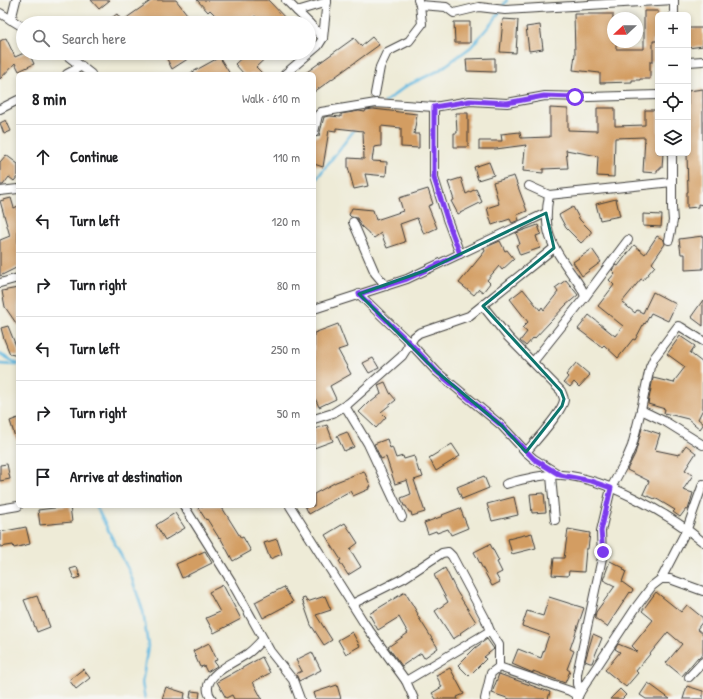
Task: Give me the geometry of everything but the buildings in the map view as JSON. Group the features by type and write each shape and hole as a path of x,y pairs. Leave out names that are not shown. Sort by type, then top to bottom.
{"street":[{"path":"10,20 16,0"},
{"path":"286,0 302,16"},
{"path":"488,9 489,0"},
{"path":"375,94 380,66 387,52 409,41 422,24 419,2 446,7 454,13 479,7 505,10 674,0 674,12"},
{"path":"297,11 327,1 323,38 316,48"},
{"path":"0,13 16,23"},
{"path":"316,30 323,38"},
{"path":"74,60 89,72"},
{"path":"287,72 302,60"},
{"path":"691,62 703,61"},
{"path":"71,72 82,66"},
{"path":"316,124 318,115 321,112 376,103 434,107 470,101 507,103 544,96 588,97 655,95"},
{"path":"0,109 16,101"},
{"path":"434,107 434,178 460,254"},
{"path":"669,240 674,221 672,208 672,156"},
{"path":"529,186 549,195 672,182"},
{"path":"0,191 16,189"},
{"path":"549,195 546,213 549,236 554,248 581,287 585,297"},
{"path":"316,308 386,286 427,270 546,213"},
{"path":"353,222 375,273 386,286"},
{"path":"533,362 628,240"},
{"path":"316,418 333,413 345,406 396,361 411,344 414,337 420,333 469,316 554,248"},
{"path":"0,283 16,279"},
{"path":"359,294 411,344 437,372 502,426 526,452 555,476"},
{"path":"482,306 508,337 561,391 564,399 562,406 539,438 526,452"},
{"path":"578,696 577,674 602,558 601,531 611,488 632,446 650,367 654,358 678,326 681,326 703,341"},
{"path":"345,406 368,444 402,517"},
{"path":"641,410 666,422 703,446"},
{"path":"555,476 555,520"},
{"path":"506,484 555,476 591,481 611,488 652,508 687,529 703,542"},
{"path":"578,696 637,606 652,586 661,579 687,529 703,484"},
{"path":"0,509 16,506"},
{"path":"185,508 231,581 263,639 293,680 300,699"},
{"path":"291,508 346,592 352,604 406,681 414,699"},
{"path":"352,604 404,578 442,552 448,552 452,556 485,618 490,631 500,645 499,667"},
{"path":"661,579 670,579 703,591"},
{"path":"406,681 490,631"},
{"path":"212,699 208,690 211,679 216,672 247,653 263,639"},
{"path":"689,677 703,662"},
{"path":"499,667 570,691 578,696"},
{"path":"485,699 491,673 499,667"}],"highlighted area":[{"path":"546,213 554,248 483,306 561,391 564,399 562,406 526,452 502,426 437,372 359,294 427,270"}],"waterway":[{"path":"385,102 406,86 438,71 471,47 495,19 507,0"},
{"path":"316,179 355,129"},
{"path":"0,354 16,363"},
{"path":"0,364 16,365"},
{"path":"97,508 130,573 143,611 148,646 142,683 145,699"}],"route":[{"path":"575,97 544,96 507,103 470,101 434,107 434,178 460,254 407,279 359,294 411,344 437,372 502,426 534,459 560,475 591,481 611,488 601,531 603,552"}]}
